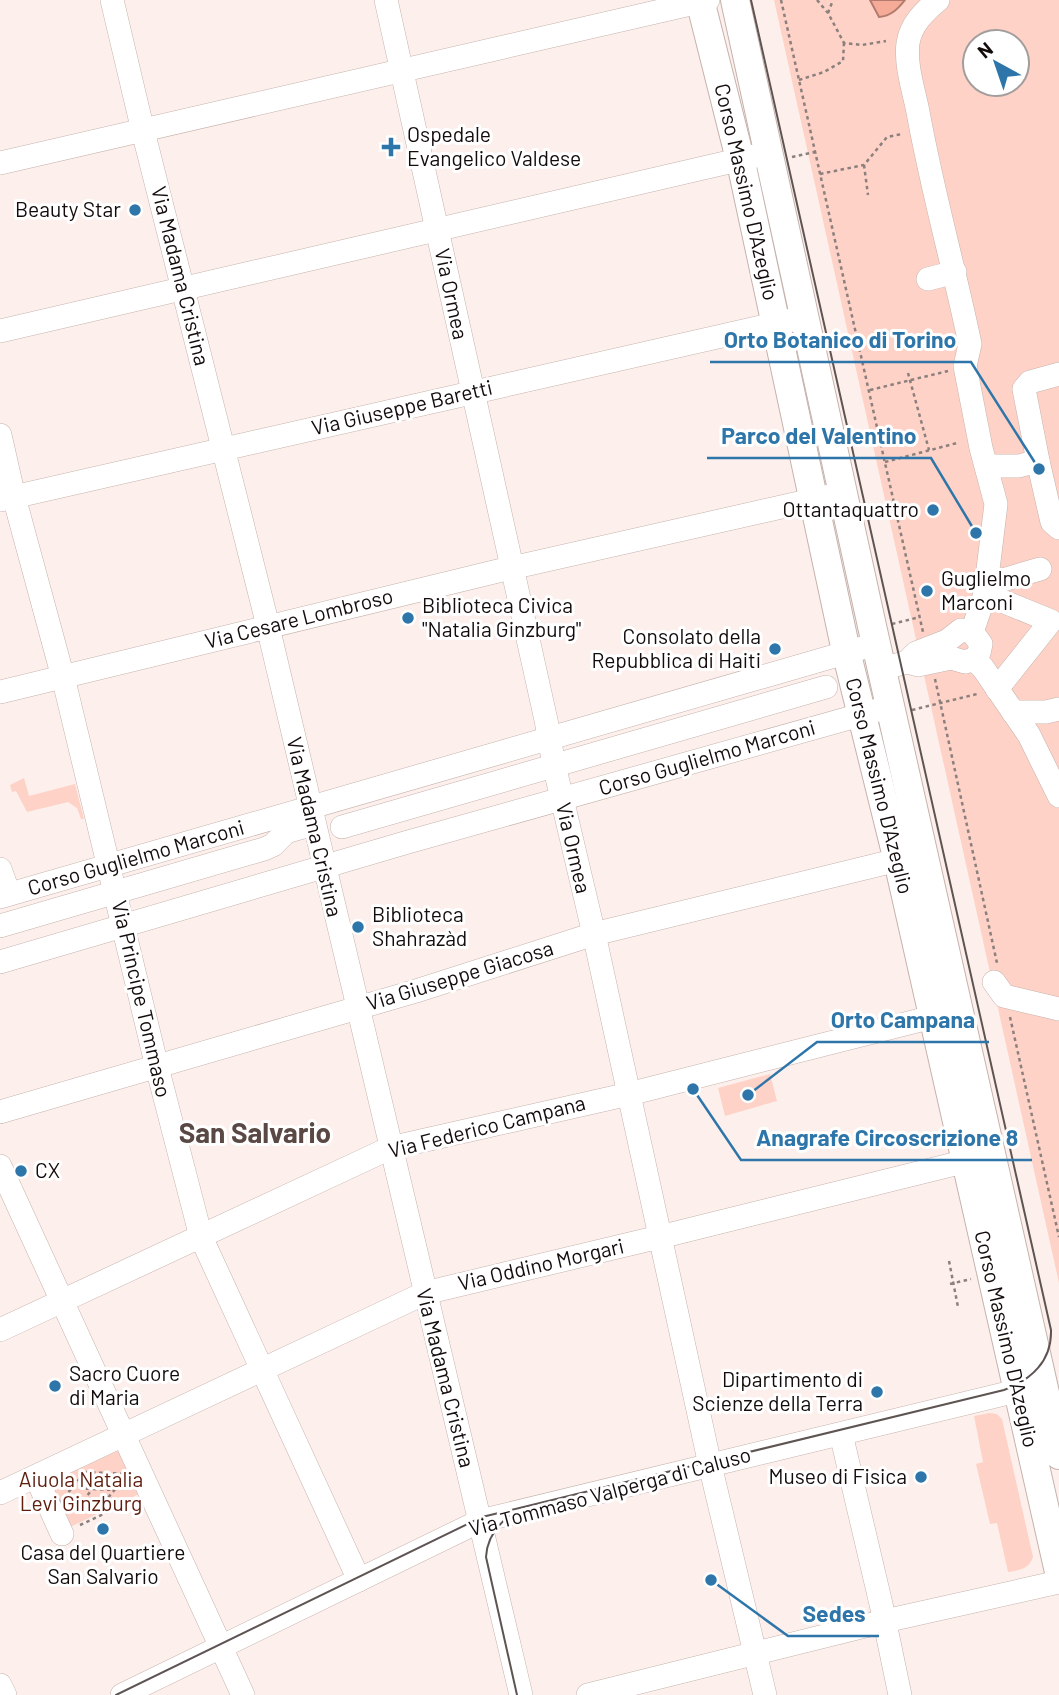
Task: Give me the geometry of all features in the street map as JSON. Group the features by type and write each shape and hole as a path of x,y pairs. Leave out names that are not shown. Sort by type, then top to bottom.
{"main road":[{"name":"Corso Massimo D'Azeglio","path":"735,0 843,493 904,708 911,857 932,1017 965,1161 1030,1388 1059,1455"},
{"name":"Corso Massimo D'Azeglio","path":"703,1 861,715 911,857 960,1010 993,1155 1059,1572"}],"street":[{"name":"Via Madama Cristina","path":"113,0 143,131 268,627 521,1695"},
{"name":"Via Ormea","path":"386,0 710,1465 765,1695"},
{"path":"937,0 921,15 910,33 908,46 925,148 970,344 965,366 996,504 986,590 972,632"},
{"path":"0,163 703,1"},
{"path":"0,331 769,152"},
{"path":"928,279 955,272"},
{"name":"Via Giuseppe Baretti","path":"7,498 225,451 472,391 805,317"},
{"path":"1059,374 1030,382 1024,389 1052,522 1059,528"},
{"name":"Via Principe Tommaso","path":"0,435 7,498 63,677 201,1237 359,1580"},
{"path":"987,466 1019,466 1038,461"},
{"name":"Via Cesare Lombroso","path":"0,692 512,568 843,493"},
{"path":"986,590 1040,569"},
{"path":"986,590 1055,620 991,690"},
{"path":"939,653 956,632 972,632 981,644 974,659 991,690 1013,712 1029,735 1059,796"},
{"name":"Corso Guglielmo Marconi","path":"5,896 108,866 311,816 548,737 846,651 918,665 939,653 965,662 974,659"},
{"path":"342,827 826,687"},
{"name":"Corso Guglielmo Marconi","path":"0,962 562,799 861,715 904,708"},
{"path":"1013,712 1046,712 1059,709"},
{"name":"Corso Guglielmo Marconi","path":"0,926 274,845 286,832 311,816"},
{"path":"153,917 160,907 272,871 281,863 274,845"},
{"name":"Via Giuseppe Giacosa","path":"0,1112 416,991 594,934 911,857"},
{"path":"0,869 5,896"},
{"path":"999,989 1059,1009"},
{"name":"Via Federico Campana","path":"0,1330 390,1148 629,1094 960,1010"},
{"name":"Via Oddino Morgari","path":"0,1493 425,1293 993,1155"},
{"path":"0,1166 243,1695"},
{"name":"Via Tommaso Valperga di Caluso","path":"122,1695 480,1521 1030,1388"},
{"path":"841,1434 900,1695"},
{"path":"36,1476 62,1534"},
{"path":"588,1695 885,1621 1059,1582"},
{"path":"0,1685 5,1695"}],"path":[{"path":"781,0 885,462 939,653 941,703 999,989 1057,1219 1059,1237"},
{"path":"799,80 824,72 843,61 844,43 828,13 817,0"},
{"path":"828,13 833,0"},
{"path":"844,43 862,45 887,41"},
{"path":"820,174 864,165 887,137 900,134 910,136"},
{"path":"864,165 867,195"},
{"path":"868,390 965,366"},
{"path":"908,373 929,450"},
{"path":"885,462 957,443"},
{"path":"904,708 941,703 991,690"},
{"path":"949,1261 958,1307"},
{"path":"952,1284 975,1278"},
{"path":"85,1472 128,1474 101,1506 57,1506 85,1472"},
{"path":"79,1506 105,1473"},
{"path":"72,1488 114,1490"},
{"path":"62,1534 150,1492"},
{"path":"101,1506 104,1514"}],"green space":[{"path":"774,0 1059,0 1059,1283"},
{"path":"24,778 29,796 75,784 84,819 81,819 77,808 68,802 27,812 10,785"},
{"path":"770,1074 777,1101 725,1116 718,1088"},
{"path":"997,1414 1002,1419 1033,1557 1020,1570 1008,1572 997,1523 990,1524 976,1464 983,1462 974,1416"},
{"name":"Aiuola Natalia Levi Ginzburg","path":"123,1443 145,1491 64,1530 42,1481"}],"shaded area":[{"path":"870,0 905,0 894,12 879,17"}],"tram line":[{"path":"116,1695 482,1517 1004,1390 1031,1375 1048,1351 1051,1330 751,0"},
{"path":"515,1512 494,1531 486,1557 517,1695"}],"place":[{"name":"Ospedale Evangelico Valdese","path":"391,147"},
{"name":"Beauty Star","path":"135,210"},
{"name":"Orto Botanico di Torino","path":"1039,469"},
{"name":"Ottantaquattro","path":"933,510"},
{"name":"Parco del Valentino","path":"976,533"},
{"name":"Guglielmo Marconi","path":"927,591"},
{"name":"Biblioteca Civica \"Natalia Ginzburg\"","path":"408,618"},
{"name":"Consolato della Repubblica di Haiti","path":"775,649"},
{"name":"Biblioteca Shahrazàd","path":"358,927"},
{"name":"Anagrafe Circoscrizione 8","path":"693,1089"},
{"name":"Orto Campana","path":"748,1095"},
{"name":"CX","path":"21,1171"},
{"name":"Sacro Cuore di Maria","path":"55,1386"},
{"name":"Dipartimento di Scienze della Terra","path":"877,1392"},
{"name":"Museo di Fisica","path":"921,1477"},
{"name":"Casa del Quartiere San Salvario","path":"103,1529"},
{"name":"Sedes","path":"711,1580"}],"district":[{"name":"San Salvario","path":"255,1133"}]}
